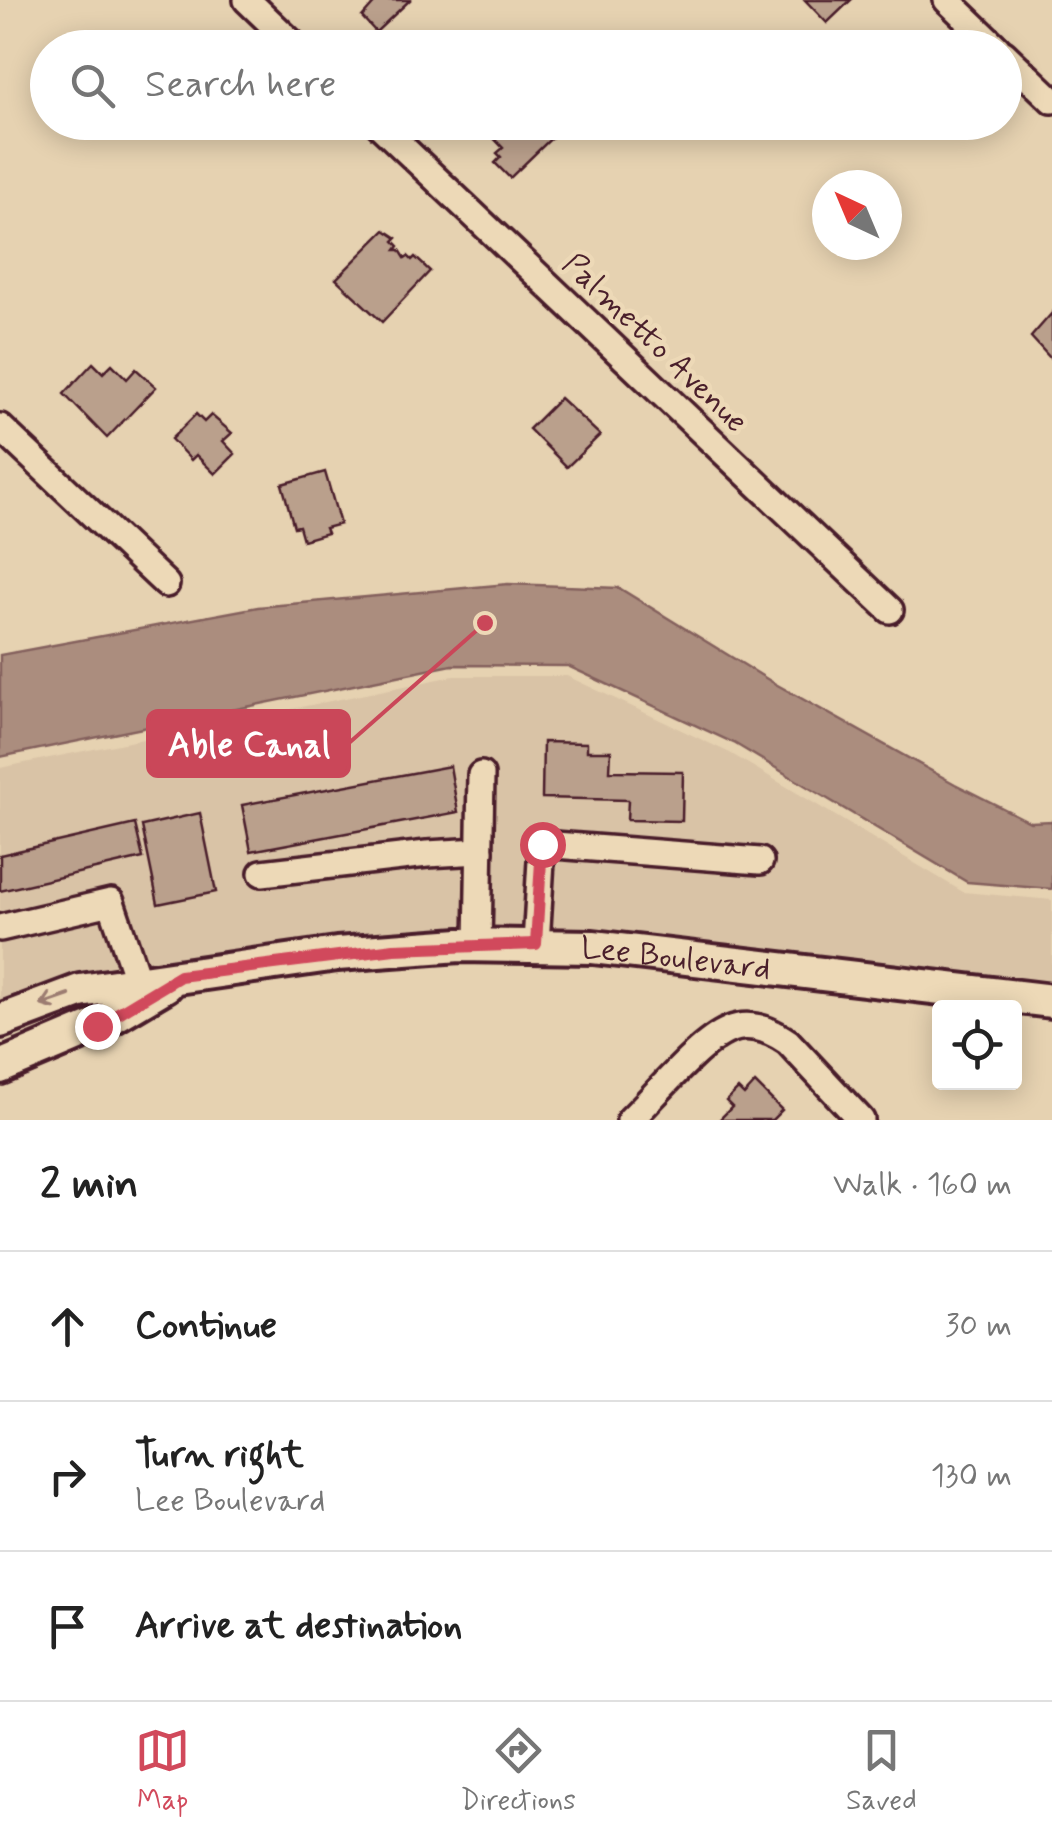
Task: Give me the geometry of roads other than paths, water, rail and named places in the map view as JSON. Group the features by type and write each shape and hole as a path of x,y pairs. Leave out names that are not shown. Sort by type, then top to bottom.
{"main road":[{"name":"Lee Boulevard","path":"0,1021 80,991 356,952 478,945 536,944 708,959 1052,1001"},
{"name":"Lee Boulevard","path":"0,1067 97,1026 180,976"}],"street":[{"path":"248,0 279,30"},
{"path":"947,0 978,30"},
{"path":"1022,71 1052,100"},
{"name":"Palmetto Avenue","path":"395,140 890,610"},
{"path":"0,427 166,584"},
{"path":"478,945 481,774"},
{"path":"536,944 542,844 760,861"},
{"path":"262,873 480,851"},
{"path":"0,928 112,902 138,982"},
{"path":"630,1120 708,1043 730,1029 752,1026 774,1032 788,1042 862,1120"}],"place":[{"name":"Able Canal","path":"485,623"}]}
